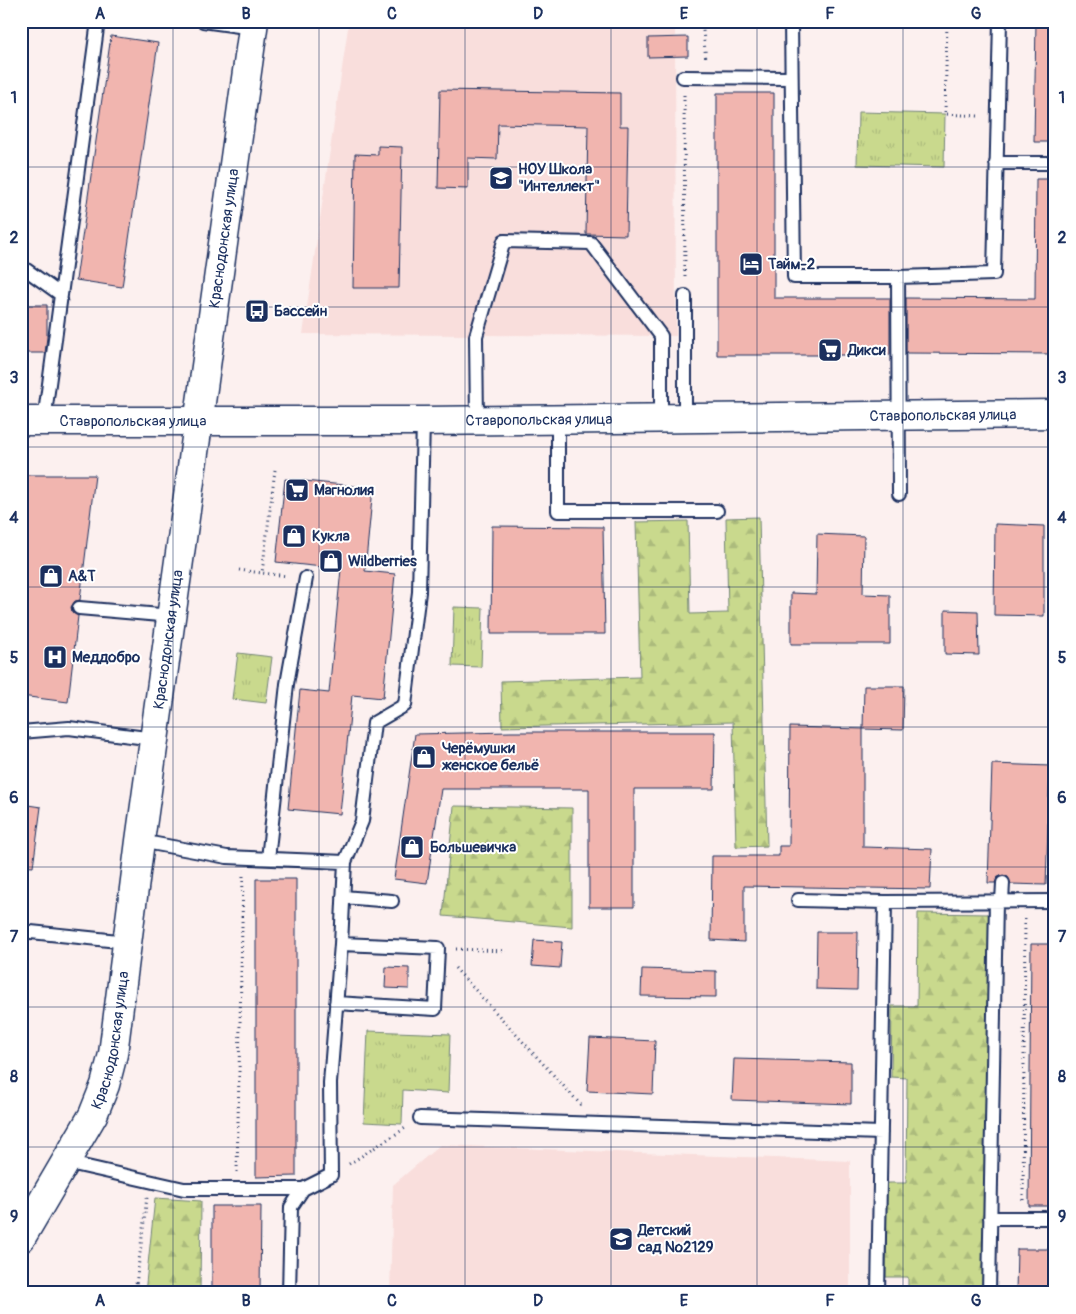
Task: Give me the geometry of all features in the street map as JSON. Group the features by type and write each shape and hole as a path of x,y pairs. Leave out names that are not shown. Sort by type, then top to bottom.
{"main road":[{"name":"Краснодонская улица","path":"21,1238 93,1114 105,1085 113,1054 140,841 253,24"},
{"name":"Ставропольская улица","path":"32,421 423,421 1055,414"}],"lane":[{"path":"32,421 60,294 98,21"},
{"path":"203,21 253,24"},
{"path":"791,21 794,277 898,277 994,274 1000,21"},
{"path":"683,77 791,78"},
{"path":"996,163 1055,163"},
{"path":"477,420 476,336 504,241 591,243 661,336 673,418"},
{"path":"21,266 60,294"},
{"path":"898,277 900,494"},
{"path":"673,418 685,296"},
{"path":"558,419 558,510 717,510"},
{"path":"289,1293 291,1207 303,1190 331,1175 330,1083 341,944 345,862 362,821 374,723 405,705 419,592 423,421"},
{"path":"268,859 287,684 306,578"},
{"path":"79,608 172,616"},
{"path":"21,732 69,728 154,739"},
{"path":"140,841 226,857 345,862"},
{"path":"989,1293 999,901 1003,883"},
{"path":"343,897 392,900"},
{"path":"798,900 885,902 1055,901"},
{"path":"878,1293 885,902"},
{"path":"21,931 128,942"},
{"path":"336,1003 435,1009 438,948 341,944"},
{"path":"420,1118 881,1133"},
{"path":"66,1162 184,1189 303,1190"},
{"path":"990,1218 1055,1218"}],"path":[{"path":"702,21 708,78"},
{"path":"947,21 945,114 997,118"},
{"path":"683,77 685,296"},
{"path":"262,573 274,470"},
{"path":"239,570 306,578"},
{"path":"236,1189 244,858"},
{"path":"1023,1218 1025,901"},
{"path":"438,948 506,951"},
{"path":"438,948 598,1124"},
{"path":"331,1175 420,1118"},
{"path":"135,1293 149,1182"}],"shaded area":[{"name":"НОУ Школа \"Интеллект\"","path":"349,21 675,21 676,336 303,334"},
{"name":"Детский сад №2129","path":"440,1145 850,1161 850,1293 390,1293 393,1185"}],"green space":[{"path":"858,112 945,114 944,167 857,165"},
{"path":"759,517 767,846 736,847 733,722 502,727 501,681 640,677 636,522 688,521 690,614 728,613 726,518"},
{"path":"454,607 483,608 481,667 452,666"},
{"path":"238,653 272,657 266,703 232,699"},
{"path":"454,806 572,808 572,927 443,916"},
{"path":"918,913 989,914 983,1293 908,1293 908,1277 886,1277 887,1183 906,1183 907,1078 891,1077 892,1006 917,1006"},
{"path":"368,1031 450,1034 448,1093 403,1090 402,1124 364,1122"},
{"path":"155,1198 201,1201 200,1293 145,1293"}],"building":[{"path":"1036,21 1055,21 1055,142 1034,142"},
{"path":"111,36 158,43 122,287 76,280"},
{"path":"688,37 688,56 648,57 648,38"},
{"path":"440,90 620,93 620,126 628,126 626,235 586,234 588,126 498,124 497,159 468,158 468,189 438,188"},
{"path":"717,93 774,93 774,298 890,298 890,355 717,355"},
{"path":"378,146 402,147 399,288 353,288 355,154 378,155"},
{"path":"1036,179 1055,179 1055,354 906,353 906,298 1035,299"},
{"path":"21,305 47,305 45,353 21,353"},
{"path":"21,475 95,475 80,600 75,601 71,607 72,612 78,616 68,702 21,696 21,579 26,528 21,528"},
{"path":"285,479 373,488 365,571 395,574 383,698 352,695 340,814 288,809 300,690 329,693 341,569 276,562"},
{"path":"995,524 1044,526 1044,616 994,615"},
{"path":"492,526 603,527 605,634 491,634"},
{"path":"817,534 864,536 863,594 890,595 890,644 791,644 791,593 816,594"},
{"path":"945,610 978,611 979,655 945,654"},
{"path":"864,686 904,686 903,730 863,729"},
{"path":"790,727 863,729 863,847 932,849 930,889 744,886 744,942 711,940 712,856 779,856 779,846 789,846"},
{"path":"715,732 714,789 634,789 634,907 589,907 589,789 441,789 427,883 394,879 415,734"},
{"path":"992,764 1050,766 1046,885 1011,884 1008,877 1003,875 997,878 995,883 988,883"},
{"path":"21,804 41,807 33,867 21,866"},
{"path":"256,879 296,879 296,1176 256,1177"},
{"path":"817,932 858,932 857,990 816,989"},
{"path":"534,940 562,942 560,968 532,966"},
{"path":"1031,944 1055,944 1055,1206 1029,1206"},
{"path":"386,967 409,968 409,989 385,988"},
{"path":"642,969 716,971 716,997 641,996"},
{"path":"590,1038 655,1041 653,1094 587,1091"},
{"path":"734,1059 851,1062 851,1104 732,1100"},
{"path":"212,1206 261,1206 260,1293 212,1293"},
{"path":"1017,1249 1055,1249 1055,1293 1016,1293"}],"place":[{"name":"НОУ Школа \"Интеллект\"","path":"501,178"},
{"name":"Тайм-2","path":"751,264"},
{"name":"Бассейн","path":"257,311"},
{"name":"Дикси","path":"830,350"},
{"name":"Магнолия","path":"297,490"},
{"name":"Кукла","path":"294,536"},
{"name":"Wildberries","path":"331,561"},
{"name":"A&T","path":"51,576"},
{"name":"Меддобро","path":"55,657"},
{"name":"Черёмушки женское бельё","path":"424,757"},
{"name":"Большевичка","path":"412,847"},
{"name":"Детский сад №2129","path":"621,1239"}]}
